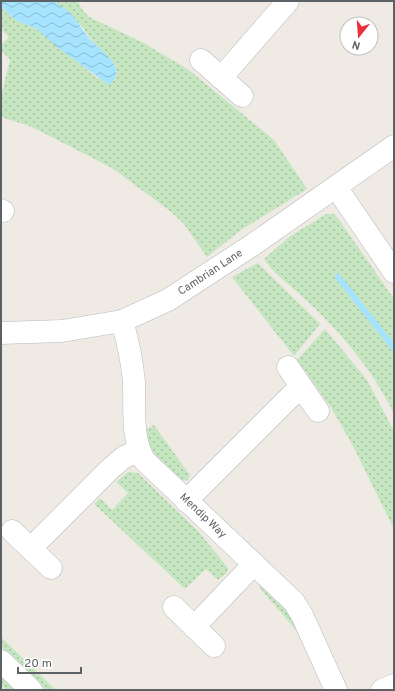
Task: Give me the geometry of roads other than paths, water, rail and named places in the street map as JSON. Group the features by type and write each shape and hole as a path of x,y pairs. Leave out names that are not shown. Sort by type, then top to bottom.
{"street":[{"path":"222,78 288,1"},
{"path":"201,60 242,96"},
{"name":"Cambrian Lane","path":"1,333 62,331 122,321 168,300 336,187 394,146"},
{"path":"336,187 394,272"},
{"name":"Mendip Way","path":"122,321 131,358 136,436 139,451 144,460 294,602 336,690"},
{"path":"288,367 318,411"},
{"path":"186,501 291,396 302,388"},
{"path":"31,548 110,469 124,457 139,451"},
{"path":"12,531 51,568"},
{"path":"194,626 254,564"},
{"path":"174,607 214,646"},
{"path":"1,661 31,690"},
{"path":"382,690 394,685"}],"water":[{"path":"1,1 55,1 70,13 88,37 111,60 117,72 115,79 109,85 57,47 36,28 17,21 1,7"}],"waterway":[{"path":"338,277 394,348"}]}
